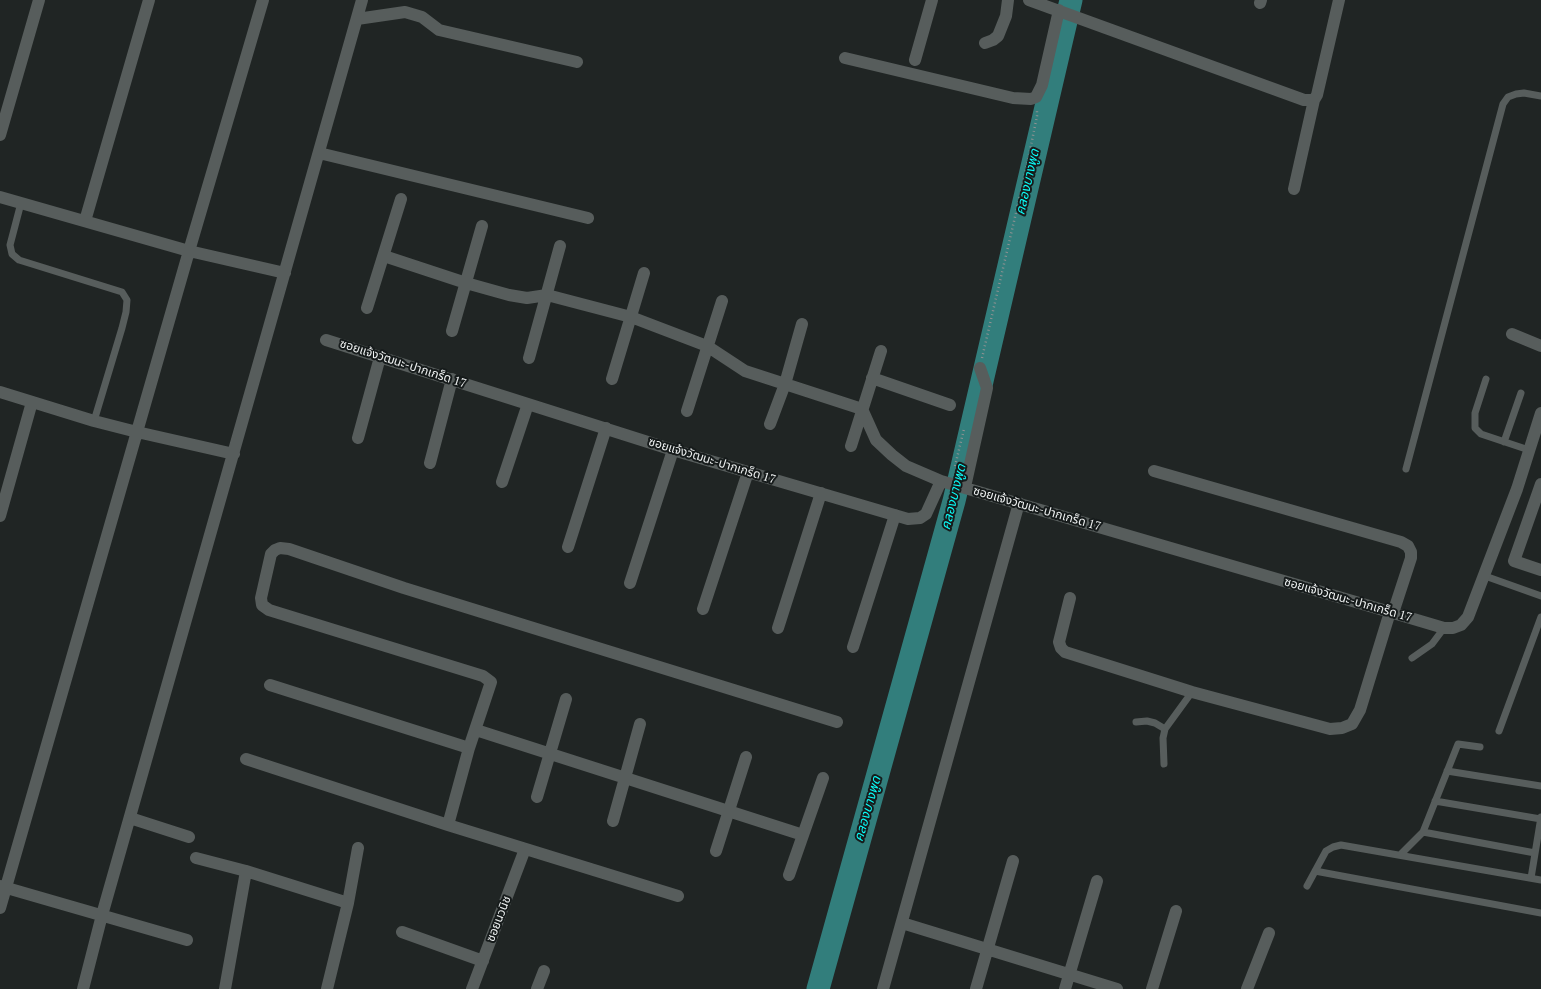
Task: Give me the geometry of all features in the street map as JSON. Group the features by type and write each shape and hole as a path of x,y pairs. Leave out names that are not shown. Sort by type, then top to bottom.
{"street":[{"path":"0,135 39,0"},
{"path":"85,221 149,0"},
{"path":"0,908 3,887 137,432 188,250 263,0"},
{"path":"83,989 102,915 286,273 362,0"},
{"path":"915,60 932,0"},
{"path":"985,43 998,36 1003,28 1008,0"},
{"path":"1029,0 1304,100 1314,100"},
{"path":"1294,189 1339,0"},
{"path":"357,19 405,12 422,17 439,30 577,62"},
{"path":"845,58 1024,100 1036,97 1042,85 1067,13"},
{"path":"319,154 588,218"},
{"path":"0,198 188,250 286,273"},
{"path":"367,308 401,199"},
{"path":"452,331 482,226"},
{"path":"529,358 560,246"},
{"path":"384,256 466,284 527,298 547,295 631,317 707,346 745,371 862,409 876,440 892,455 906,466 941,481"},
{"path":"612,379 644,273"},
{"path":"687,411 722,301"},
{"path":"770,424 785,384 802,324"},
{"path":"1512,334 1541,346"},
{"name":"ซอยแจ้งวัฒนะ-ปากเกร็ด 17","path":"326,340 673,450 908,519 920,518 926,514 941,481 1444,628 1461,626 1468,617 1485,576 1517,489 1541,413"},
{"path":"851,446 881,351"},
{"path":"358,438 380,357"},
{"path":"960,486 987,388 980,368"},
{"path":"872,378 950,406"},
{"path":"430,463 452,379"},
{"path":"0,392 94,421 234,454"},
{"path":"0,516 32,402"},
{"path":"502,482 528,404"},
{"path":"568,547 606,428"},
{"path":"630,583 673,450"},
{"path":"1070,598 1059,642 1061,648 1065,652 1192,692 1315,726 1330,729 1342,728 1352,724 1360,710 1391,613 1411,558 1411,552 1408,546 1401,542 1154,471"},
{"path":"703,609 748,472"},
{"path":"1541,484 1514,561 1541,570"},
{"path":"778,628 820,493"},
{"path":"883,989 1019,503"},
{"path":"853,646 895,515"},
{"path":"448,825 469,748 491,682 482,676 269,610 262,605 261,598 271,554 275,550 280,548 289,549 404,588 837,722"},
{"path":"270,685 469,748"},
{"path":"537,797 566,699"},
{"path":"613,820 640,724"},
{"path":"476,730 803,835"},
{"path":"716,851 746,757"},
{"path":"246,759 448,825 678,896"},
{"path":"789,875 823,778"},
{"path":"130,818 189,836"},
{"path":"327,989 348,903 358,848"},
{"name":"ซอยนวนิช","path":"472,989 526,849"},
{"path":"196,858 246,871 348,903"},
{"path":"976,989 1013,861"},
{"path":"225,989 246,871"},
{"path":"1065,989 1097,881"},
{"path":"3,887 187,940"},
{"path":"1152,989 1176,911"},
{"path":"902,923 1117,989"},
{"path":"402,932 483,961"},
{"path":"1247,989 1269,933"},
{"path":"537,989 544,971"}],"lane":[{"path":"1406,469 1503,104 1508,97 1516,94 1524,93 1541,96"},
{"path":"21,203 10,245 12,254 19,260 122,292 127,300 124,323 94,421"},
{"path":"1486,379 1475,413 1475,428 1481,434 1530,450"},
{"path":"1504,442 1520,393"},
{"path":"1485,576 1541,596"},
{"path":"1499,732 1541,617"},
{"path":"1412,658 1432,644 1444,628"},
{"path":"1164,764 1163,738 1165,729 1192,692"},
{"path":"1136,722 1147,721 1155,723 1165,729"},
{"path":"1400,855 1423,832 1458,744 1480,747"},
{"path":"1447,771 1541,786"},
{"path":"1436,801 1541,818 1531,878"},
{"path":"1423,832 1535,853"},
{"path":"1307,886 1326,851 1341,845 1541,880"},
{"path":"1315,871 1541,913"}],"path":[{"path":"980,368 1026,170 1037,116 1036,97"},
{"path":"955,466 964,428"}],"waterway":[{"name":"คลองบางพูด","path":"818,989 954,501 1071,0"}]}
